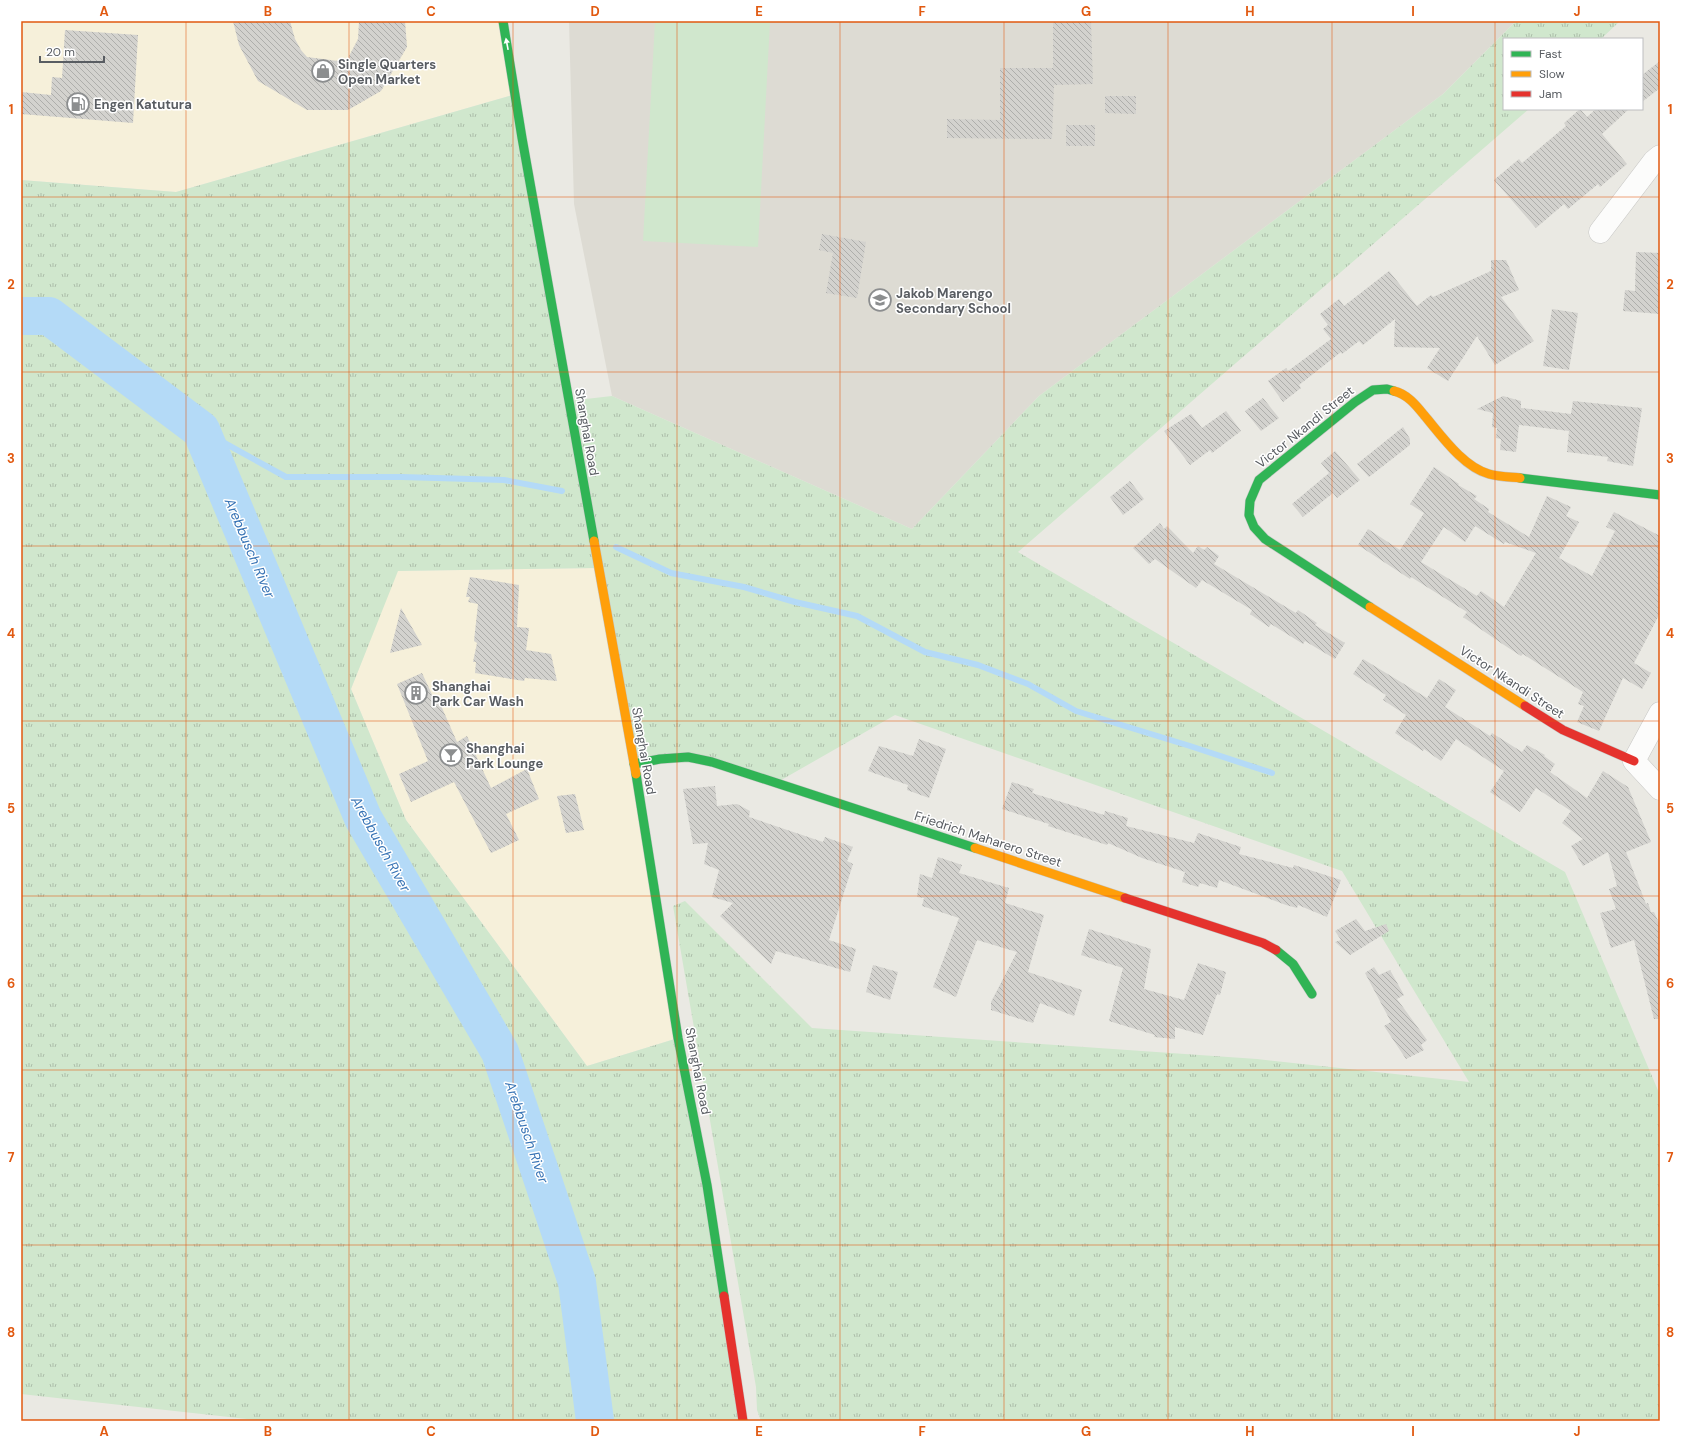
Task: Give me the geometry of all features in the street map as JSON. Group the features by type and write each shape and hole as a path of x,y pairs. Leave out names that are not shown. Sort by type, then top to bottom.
{"street":[{"name":"Shanghai Road","path":"503,21 539,239 634,764 678,1038 706,1185 744,1419"},
{"name":"Shanghai Road","path":"516,94 517,46"},
{"path":"1600,232 1654,161 1660,156"},
{"name":"Victor Nkandi Street","path":"1634,761 1563,730 1265,538 1254,527 1249,515 1250,501 1259,480 1355,402 1373,390 1387,389 1399,392 1413,402 1452,448 1473,466 1489,474 1660,495"},
{"path":"1660,713 1634,761 1660,789"},
{"name":"Friedrich Maharero Street","path":"634,764 660,759 688,757 712,762 1263,944 1279,951 1294,963 1312,994"}],"shaded area":[{"path":"21,21 503,21 516,94 176,192 21,180"},
{"name":"Jakob Marengo Secondary School","path":"569,21 1516,21 1443,94 1039,396 912,529 612,396 574,204"},
{"path":"598,568 678,1038 587,1066 406,820 351,689 397,571"}],"green space":[{"path":"655,21 770,22 758,247 643,241"},
{"path":"1516,21 1620,21 1602,38 1503,38 1503,110 1528,110 1018,552 1565,872 1660,1095 1660,1421 761,1421 757,1410 756,1387 673,906 685,901 812,1028 1257,1059 1469,1082 1342,871 895,715 776,783 712,762 634,764 598,568 398,571 351,689 406,820 587,1066 678,1038 743,1421 595,1421 577,1282 500,1052 363,818 201,430 49,316 21,316 21,180 176,192 516,94 568,401 612,396 912,529 1039,396 1443,94"},
{"path":"21,320 43,320 54,324 199,431 361,818 498,1054 544,1190 574,1289 590,1421 266,1421 21,1394"}],"building":[{"name":"Single Quarters Open Market","path":"233,21 290,21 295,39 307,57 346,62 358,39 359,21 405,21 407,47 381,91 348,110 307,110 258,81 239,45"},
{"path":"1053,21 1091,21 1093,84 1054,85 1052,139 947,138 947,119 1000,120 1000,68 1053,68"},
{"path":"65,30 138,35 133,123 21,114 21,92 51,95 52,77 62,78"},
{"path":"1660,61 1660,88 1643,101 1643,74"},
{"path":"1105,96 1136,96 1136,114 1105,113"},
{"path":"1579,110 1581,110 1587,117 1595,110 1628,110 1602,134 1627,164 1600,187 1598,184 1568,209 1564,204 1536,228 1494,180 1519,159 1522,163 1566,126 1564,123"},
{"path":"1066,125 1095,125 1095,146 1066,146"},
{"path":"822,234 866,242 857,298 826,293 833,253 819,250"},
{"path":"1636,252 1660,253 1660,314 1623,311 1625,290 1635,291"},
{"path":"1491,260 1506,260 1519,290 1501,297 1534,341 1495,365 1477,336 1448,381 1427,368 1440,348 1394,347 1395,319 1363,345 1359,341 1342,354 1341,352 1299,385 1301,388 1283,402 1268,381 1286,368 1288,371 1331,339 1323,329 1328,325 1320,314 1339,299 1344,306 1389,271 1417,306 1431,295 1433,297 1491,271"},
{"path":"1552,309 1578,313 1569,370 1543,366"},
{"path":"1503,396 1521,401 1521,408 1571,414 1573,401 1642,408 1633,466 1607,461 1608,457 1567,452 1569,431 1519,425 1516,452 1500,450 1501,439 1496,438 1497,428 1492,427 1493,413 1477,409"},
{"path":"1263,398 1279,418 1261,431 1245,411"},
{"path":"1226,411 1241,431 1212,453 1210,450 1190,465 1164,431 1191,414 1202,428"},
{"path":"1403,427 1410,439 1410,445 1369,477 1357,464"},
{"path":"1335,451 1360,480 1337,498 1333,493 1303,517 1292,504 1329,473 1321,463"},
{"path":"1434,467 1459,484 1458,485 1477,496 1474,499 1489,509 1488,512 1529,537 1547,496 1571,507 1566,516 1579,522 1559,558 1592,576 1615,531 1606,527 1614,512 1660,536 1660,613 1634,663 1651,673 1642,689 1623,678 1599,731 1577,722 1584,706 1578,704 1583,692 1523,654 1521,656 1501,643 1463,617 1467,612 1411,577 1410,579 1358,545 1368,529 1400,550 1424,513 1410,504","holes":["1475,526 1504,544 1505,542 1536,553 1504,607 1481,591 1477,596 1421,562 1444,527 1465,542"]},
{"path":"1130,481 1144,499 1123,515 1110,497"},
{"path":"1160,523 1164,529 1167,526 1193,553 1198,546 1204,550 1207,547 1219,556 1214,564 1296,613 1298,610 1317,623 1315,625 1345,643 1335,659 1305,641 1303,644 1271,624 1269,627 1250,614 1252,610 1202,580 1196,588 1155,559 1149,564 1133,548"},
{"path":"470,577 519,585 517,627 529,628 526,650 551,654 557,681 525,678 524,681 475,673 476,662 473,662 477,643 474,641 478,604 468,602 470,597 466,597"},
{"path":"401,608 422,645 390,653"},
{"path":"1363,659 1427,698 1439,679 1456,690 1445,707 1490,736 1492,733 1522,752 1527,745 1545,755 1544,756 1555,764 1550,772 1587,798 1603,771 1628,787 1651,842 1626,852 1646,904 1648,903 1651,912 1654,912 1660,925 1660,1019 1654,1019 1634,940 1611,948 1600,913 1616,909 1609,889 1617,886 1608,852 1583,866 1571,846 1583,839 1562,823 1571,811 1536,788 1520,812 1490,792 1504,771 1456,739 1441,761 1424,749 1423,751 1395,733 1406,715 1383,700 1386,695 1353,674"},
{"path":"422,673 436,703 439,701 457,742 467,736 491,788 527,769 539,799 506,814 519,840 491,853 454,782 411,802 399,774 428,761 397,684"},
{"path":"919,739 946,749 929,798 907,790 908,785 868,771 879,746 913,756"},
{"path":"1012,782 1034,789 1032,793 1104,815 1105,811 1128,818 1126,826 1194,843 1198,833 1241,847 1239,854 1293,868 1294,865 1341,880 1327,917 1298,905 1297,908 1286,905 1219,880 1217,888 1200,883 1198,887 1182,882 1185,872 1142,858 1108,843 1107,845 1002,809"},
{"path":"715,786 717,806 737,804 750,811 749,817 823,842 825,837 853,847 847,861 853,864 829,940 856,949 850,972 776,951 771,964 720,916 733,903 712,897 719,870 704,864 708,843 693,844 683,789"},
{"path":"575,794 584,830 566,833 557,796"},
{"path":"938,857 962,865 959,873 1009,888 1005,903 1044,915 1028,972 1082,990 1074,1016 1040,1003 1033,1023 991,1010 991,1002 1017,952 977,940 956,997 933,987 959,918 922,906 924,898 917,897 920,874 932,878"},
{"path":"1356,919 1365,931 1386,924 1389,931 1350,955 1335,942 1341,940 1335,931"},
{"path":"1089,929 1151,949 1144,989 1184,1000 1198,963 1226,972 1220,995 1217,994 1203,1035 1175,1027 1175,1039 1154,1037 1155,1035 1109,1021 1123,968 1081,955"},
{"path":"873,965 898,972 890,1000 866,992"},
{"path":"1374,967 1379,975 1390,970 1404,995 1397,999 1427,1040 1421,1045 1424,1050 1406,1059 1384,1026 1391,1022 1365,973"}],"waterway":[{"name":"Arebbusch River","path":"21,316 49,316 201,430 363,818 500,1052 577,1282 595,1421"},
{"path":"201,430 286,477 402,477 504,480 562,491"},
{"path":"616,547 671,573 744,587 795,602 857,616 925,652 978,665 1028,684 1076,711 1272,773"}],"traffic: fast":[{"path":"503,21 522,138 594,541"},
{"path":"1370,607 1265,539 1254,527 1249,515 1250,501 1259,480 1355,402 1373,390 1387,389 1394,391"},
{"path":"1520,478 1660,495"},
{"path":"634,764 660,759 688,757 712,762 975,848"},
{"path":"636,774 678,1038 707,1185 724,1296"},
{"path":"1276,950 1293,964 1312,994"}],"traffic: slow":[{"path":"1394,391 1399,392 1411,400 1445,441 1470,465 1489,474 1520,478"},
{"path":"594,541 636,774"},
{"path":"1370,607 1525,706"},
{"path":"975,848 1125,898"}],"traffic: jam":[{"path":"1525,706 1563,730 1634,761"},
{"path":"1125,898 1263,943 1276,950"},
{"path":"724,1296 743,1421"}],"place":[{"name":"Single Quarters Open Market","path":"323,71"},
{"name":"Engen Katutura","path":"78,104"},
{"name":"Jakob Marengo Secondary School","path":"880,300"},
{"name":"Shanghai Park Car Wash","path":"416,693"},
{"name":"Shanghai Park Lounge","path":"451,755"}]}
